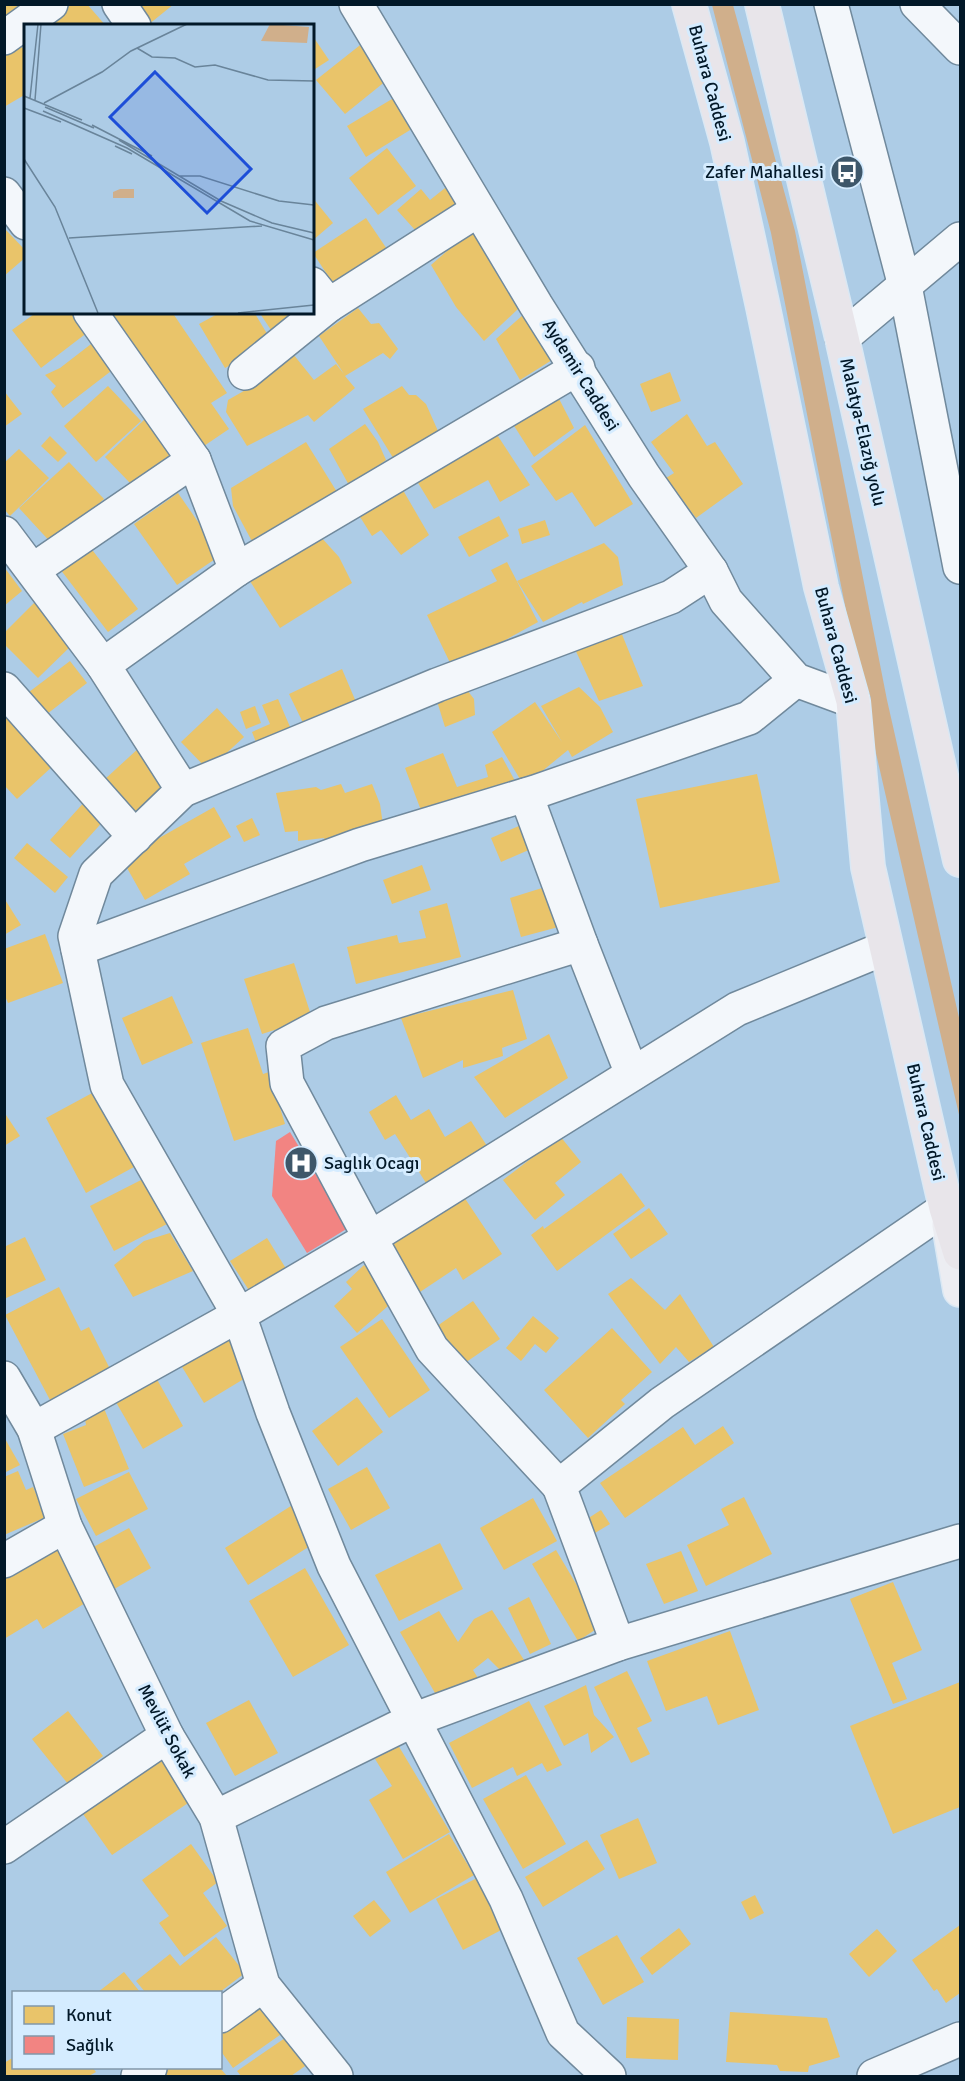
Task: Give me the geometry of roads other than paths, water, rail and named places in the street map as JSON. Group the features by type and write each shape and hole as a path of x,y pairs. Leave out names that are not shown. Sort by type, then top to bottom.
{"highway":[{"name":"Buhara Caddesi","path":"689,4 729,153 821,587 853,701 867,867 946,1208"},
{"name":"Malatya-Elazığ yolu","path":"762,4 842,338 960,860"},
{"path":"946,1208 960,1253"}],"main road":[{"name":"Buhara Caddesi","path":"946,1208 960,1290"}],"street":[{"path":"4,38 51,4"},
{"path":"119,4 133,24"},
{"name":"Aydemir Caddesi","path":"356,4 536,305 578,368 644,476 711,571 726,601 796,680 853,701"},
{"path":"831,4 905,286 960,567"},
{"path":"917,4 960,48"},
{"path":"4,194 24,220"},
{"path":"320,294 478,210"},
{"path":"842,338 960,239"},
{"path":"91,314 194,460 236,570"},
{"path":"245,373 301,314"},
{"path":"103,665 236,570 578,368"},
{"path":"33,570 194,460"},
{"path":"4,533 103,665 183,790"},
{"path":"609,2076 563,2033 506,1899 334,1566 273,1413 239,1315 107,1085 75,936 96,874 183,790 437,684 671,597 711,571"},
{"path":"78,950 360,845 526,795 749,718 796,680"},
{"path":"4,689 135,837"},
{"path":"526,795 632,1074"},
{"path":"581,944 326,1023 283,1046 287,1083 369,1238 432,1349 559,1486 618,1644"},
{"path":"34,1429 239,1315 369,1238 737,1009 885,948"},
{"path":"559,1486 662,1403 946,1208"},
{"name":"Mevlüt Sokak","path":"4,1378 34,1429 65,1526 167,1736 216,1817 263,1985 336,2076"},
{"path":"4,1561 65,1526"},
{"path":"216,1817 413,1720 618,1644 960,1541"},
{"path":"4,1847 167,1736"},
{"path":"222,2015 263,1985"},
{"path":"874,2076 960,2039"}],"place":[{"name":"Zafer Mahallesi","path":"847,172"},
{"name":"Saglık Ocagı","path":"301,1163"}]}
